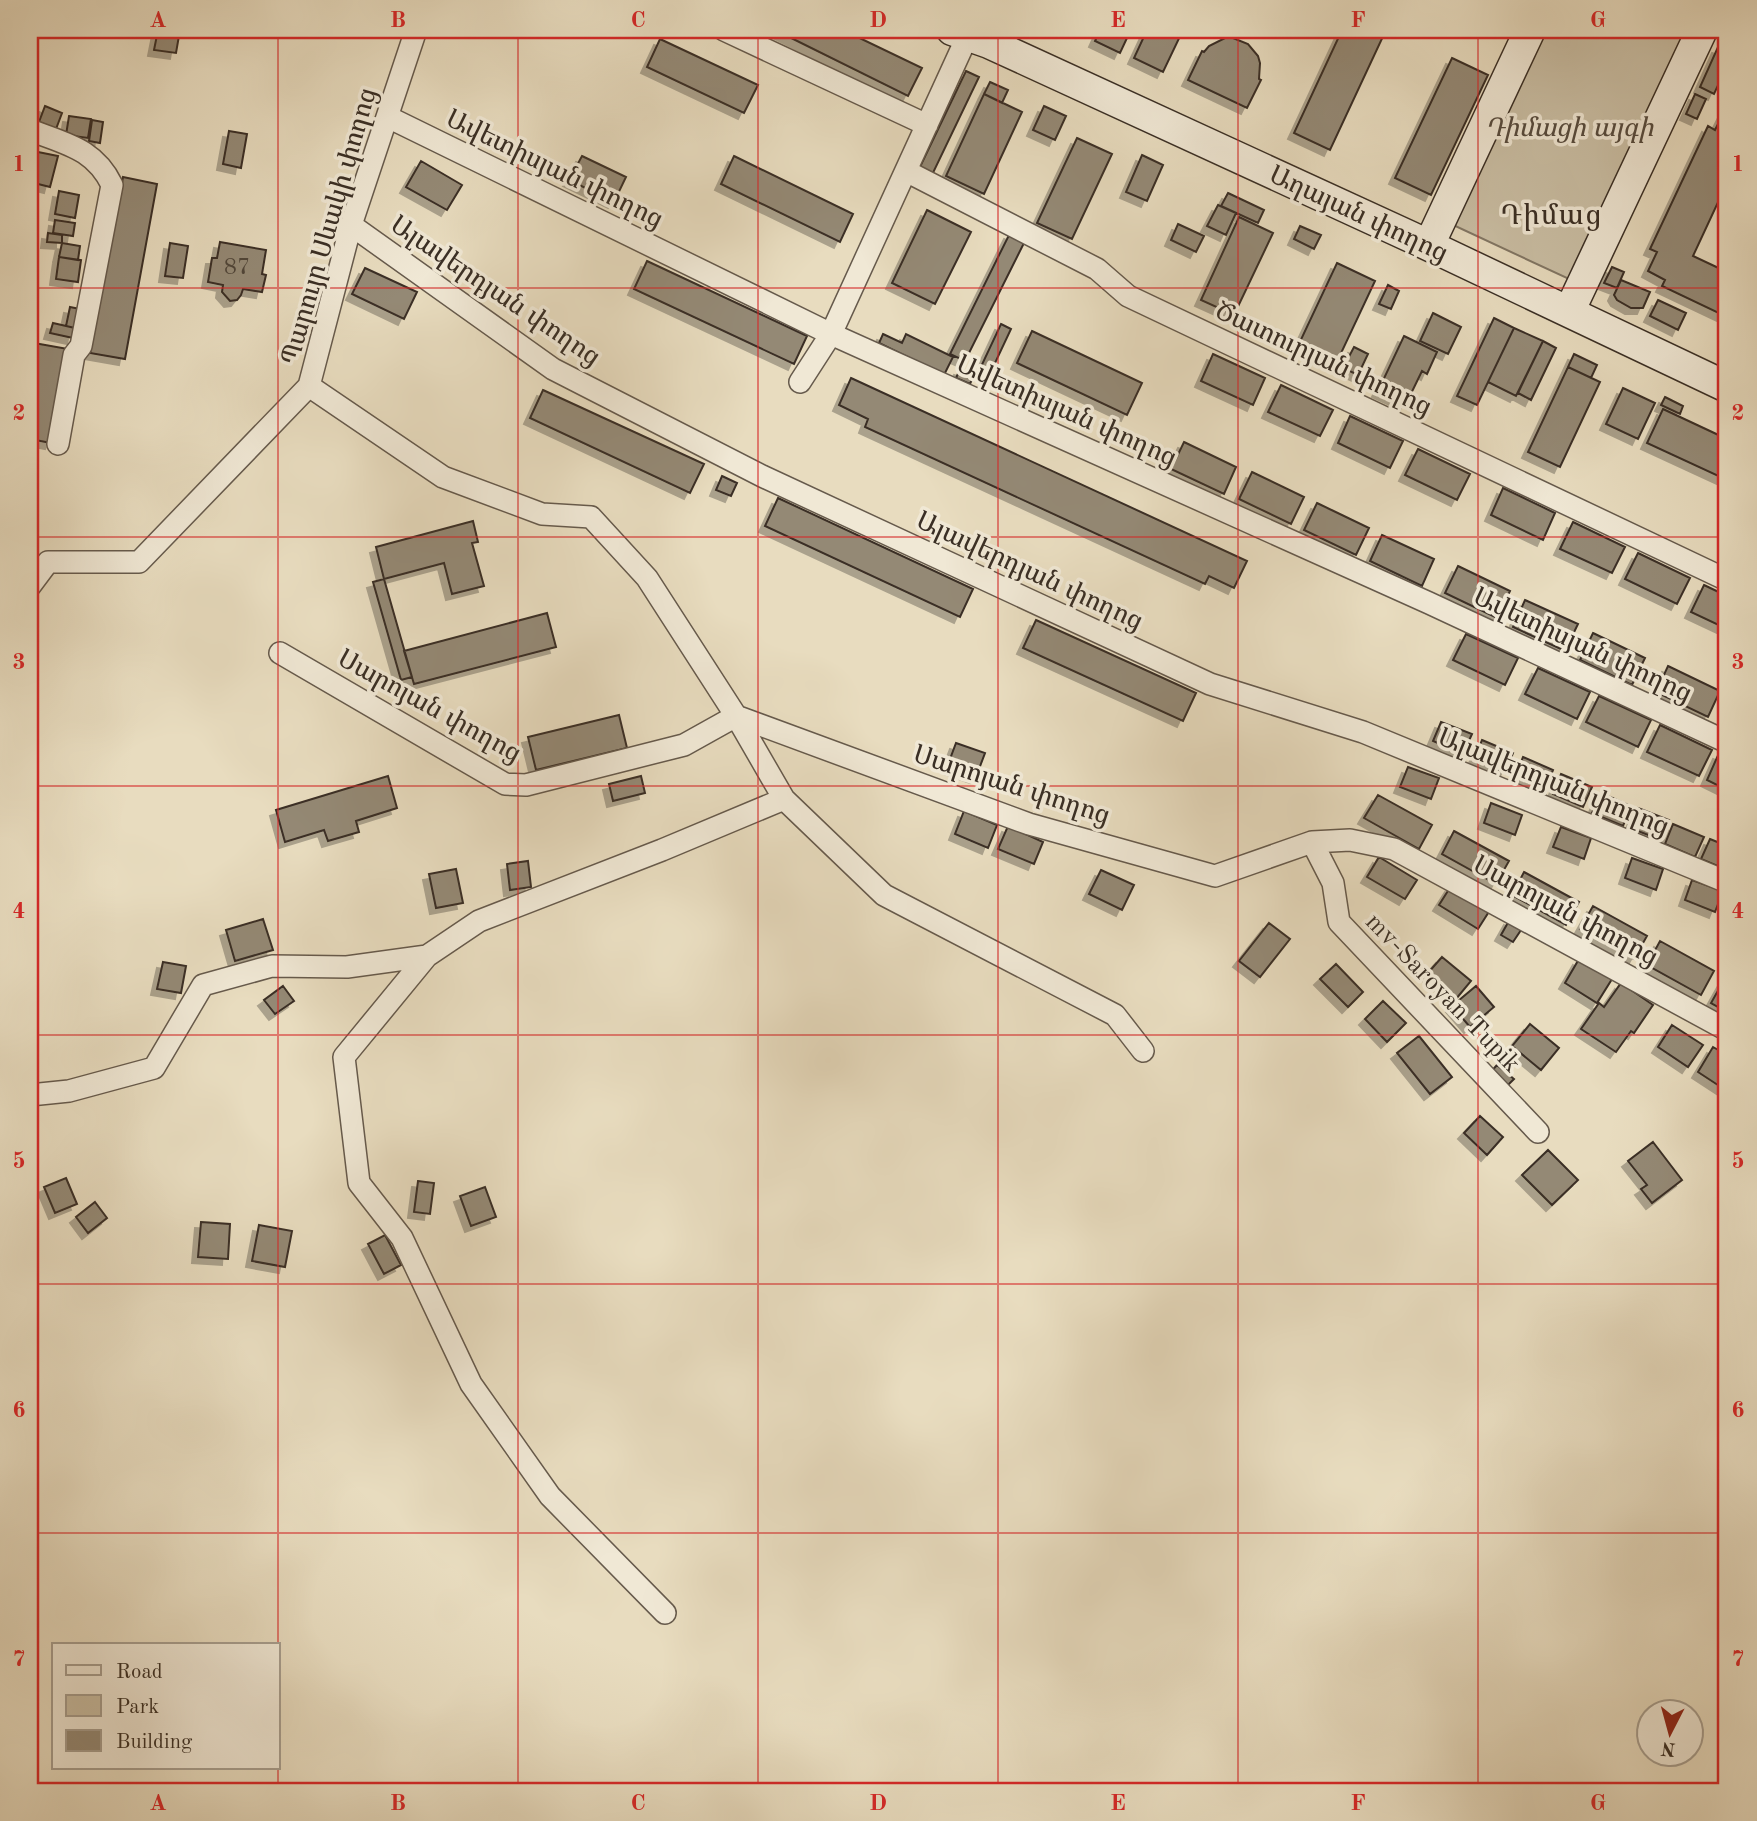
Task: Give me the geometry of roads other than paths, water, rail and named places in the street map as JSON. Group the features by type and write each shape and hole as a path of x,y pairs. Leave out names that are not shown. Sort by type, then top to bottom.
{"main road":[{"path":"1429,246 1530,30"},
{"path":"1569,312 1702,30"},
{"name":"Աղայան փողոց","path":"972,35 1727,387"}],"street":[{"name":"Պարույր Սևակի փողոց","path":"416,30 351,225 309,386 443,477 542,514 591,517 647,578 736,716 784,799 884,895 1115,1015 1143,1051"},
{"path":"724,30 927,125"},
{"path":"800,382 831,334 905,170 972,35"},
{"name":"Ավետիսյան փողոց","path":"388,117 831,334 1429,603 1727,742"},
{"path":"30,130 85,152 104,168 112,185 81,346 74,355 58,444"},
{"name":"Ծատուրյան փողոց","path":"905,170 1097,270 1128,296 1727,580"},
{"name":"Ալավերդյան փողոց","path":"351,225 554,369 762,476 1210,684 1363,732 1727,881"},
{"path":"30,586 48,562 139,562 309,386"},
{"name":"Սարոյան փողոց","path":"280,653 505,784 526,785 684,745 736,716 1029,824 1215,876 1312,842 1350,839 1394,849 1727,1030"},
{"path":"665,1613 550,1496 471,1384 402,1238 359,1184 344,1057 427,956 480,921 784,799"},
{"name":"mv-Saroyan Tupik","path":"1312,842 1333,883 1339,922 1538,1132"},
{"path":"30,1095 69,1091 154,1068 203,985 272,966 347,967 427,956"}],"district":[{"name":"Դիմաց","path":"1552,214"}],"park label":[{"name":"Դիմացի այգի","path":"1569,127"}]}
